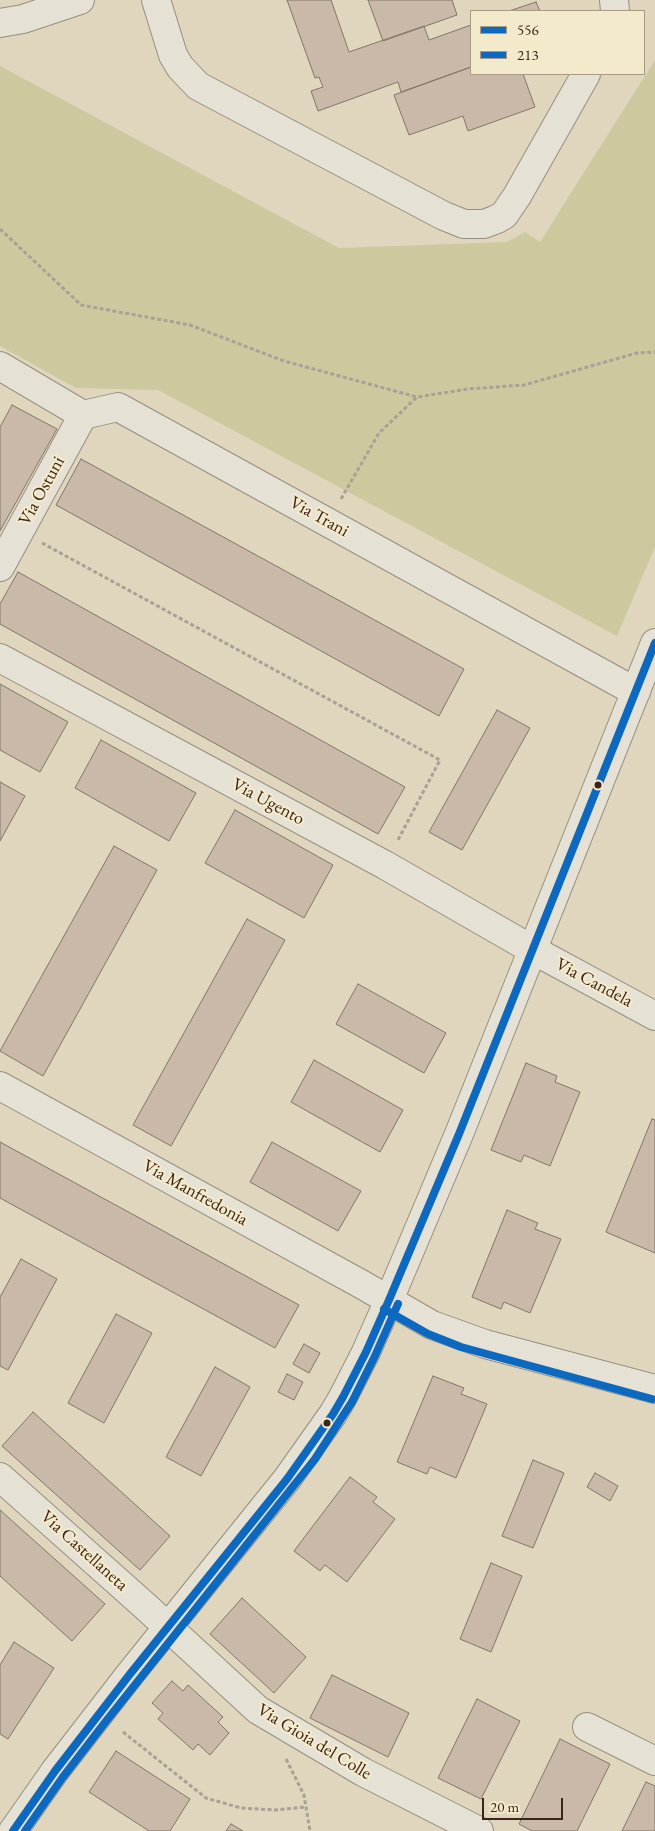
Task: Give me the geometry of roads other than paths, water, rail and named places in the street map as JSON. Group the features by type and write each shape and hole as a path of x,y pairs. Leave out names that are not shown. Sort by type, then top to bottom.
{"street":[{"path":"0,23 24,19 80,0"},
{"path":"156,0 173,55 198,86 418,203 464,224 484,224 504,215 517,196 585,75"},
{"path":"0,366 83,415"},
{"name":"Via Trani","path":"83,415 118,407 636,692"},
{"name":"Via Ostuni","path":"0,567 83,415"},
{"path":"13,1831 55,1771 168,1626 277,1492 333,1414 359,1367 463,1125 655,643"},
{"name":"Via Ugento","path":"0,658 385,865 533,950"},
{"name":"Via Candela","path":"533,950 655,1016"},
{"name":"Via Manfredonia","path":"0,1086 432,1325 465,1338 655,1389"},
{"name":"Via Castellaneta","path":"0,1476 168,1626"},
{"name":"Via Gioia del Colle","path":"168,1626 241,1695 274,1721 363,1772 479,1831"},
{"path":"587,1726 655,1761"}]}
